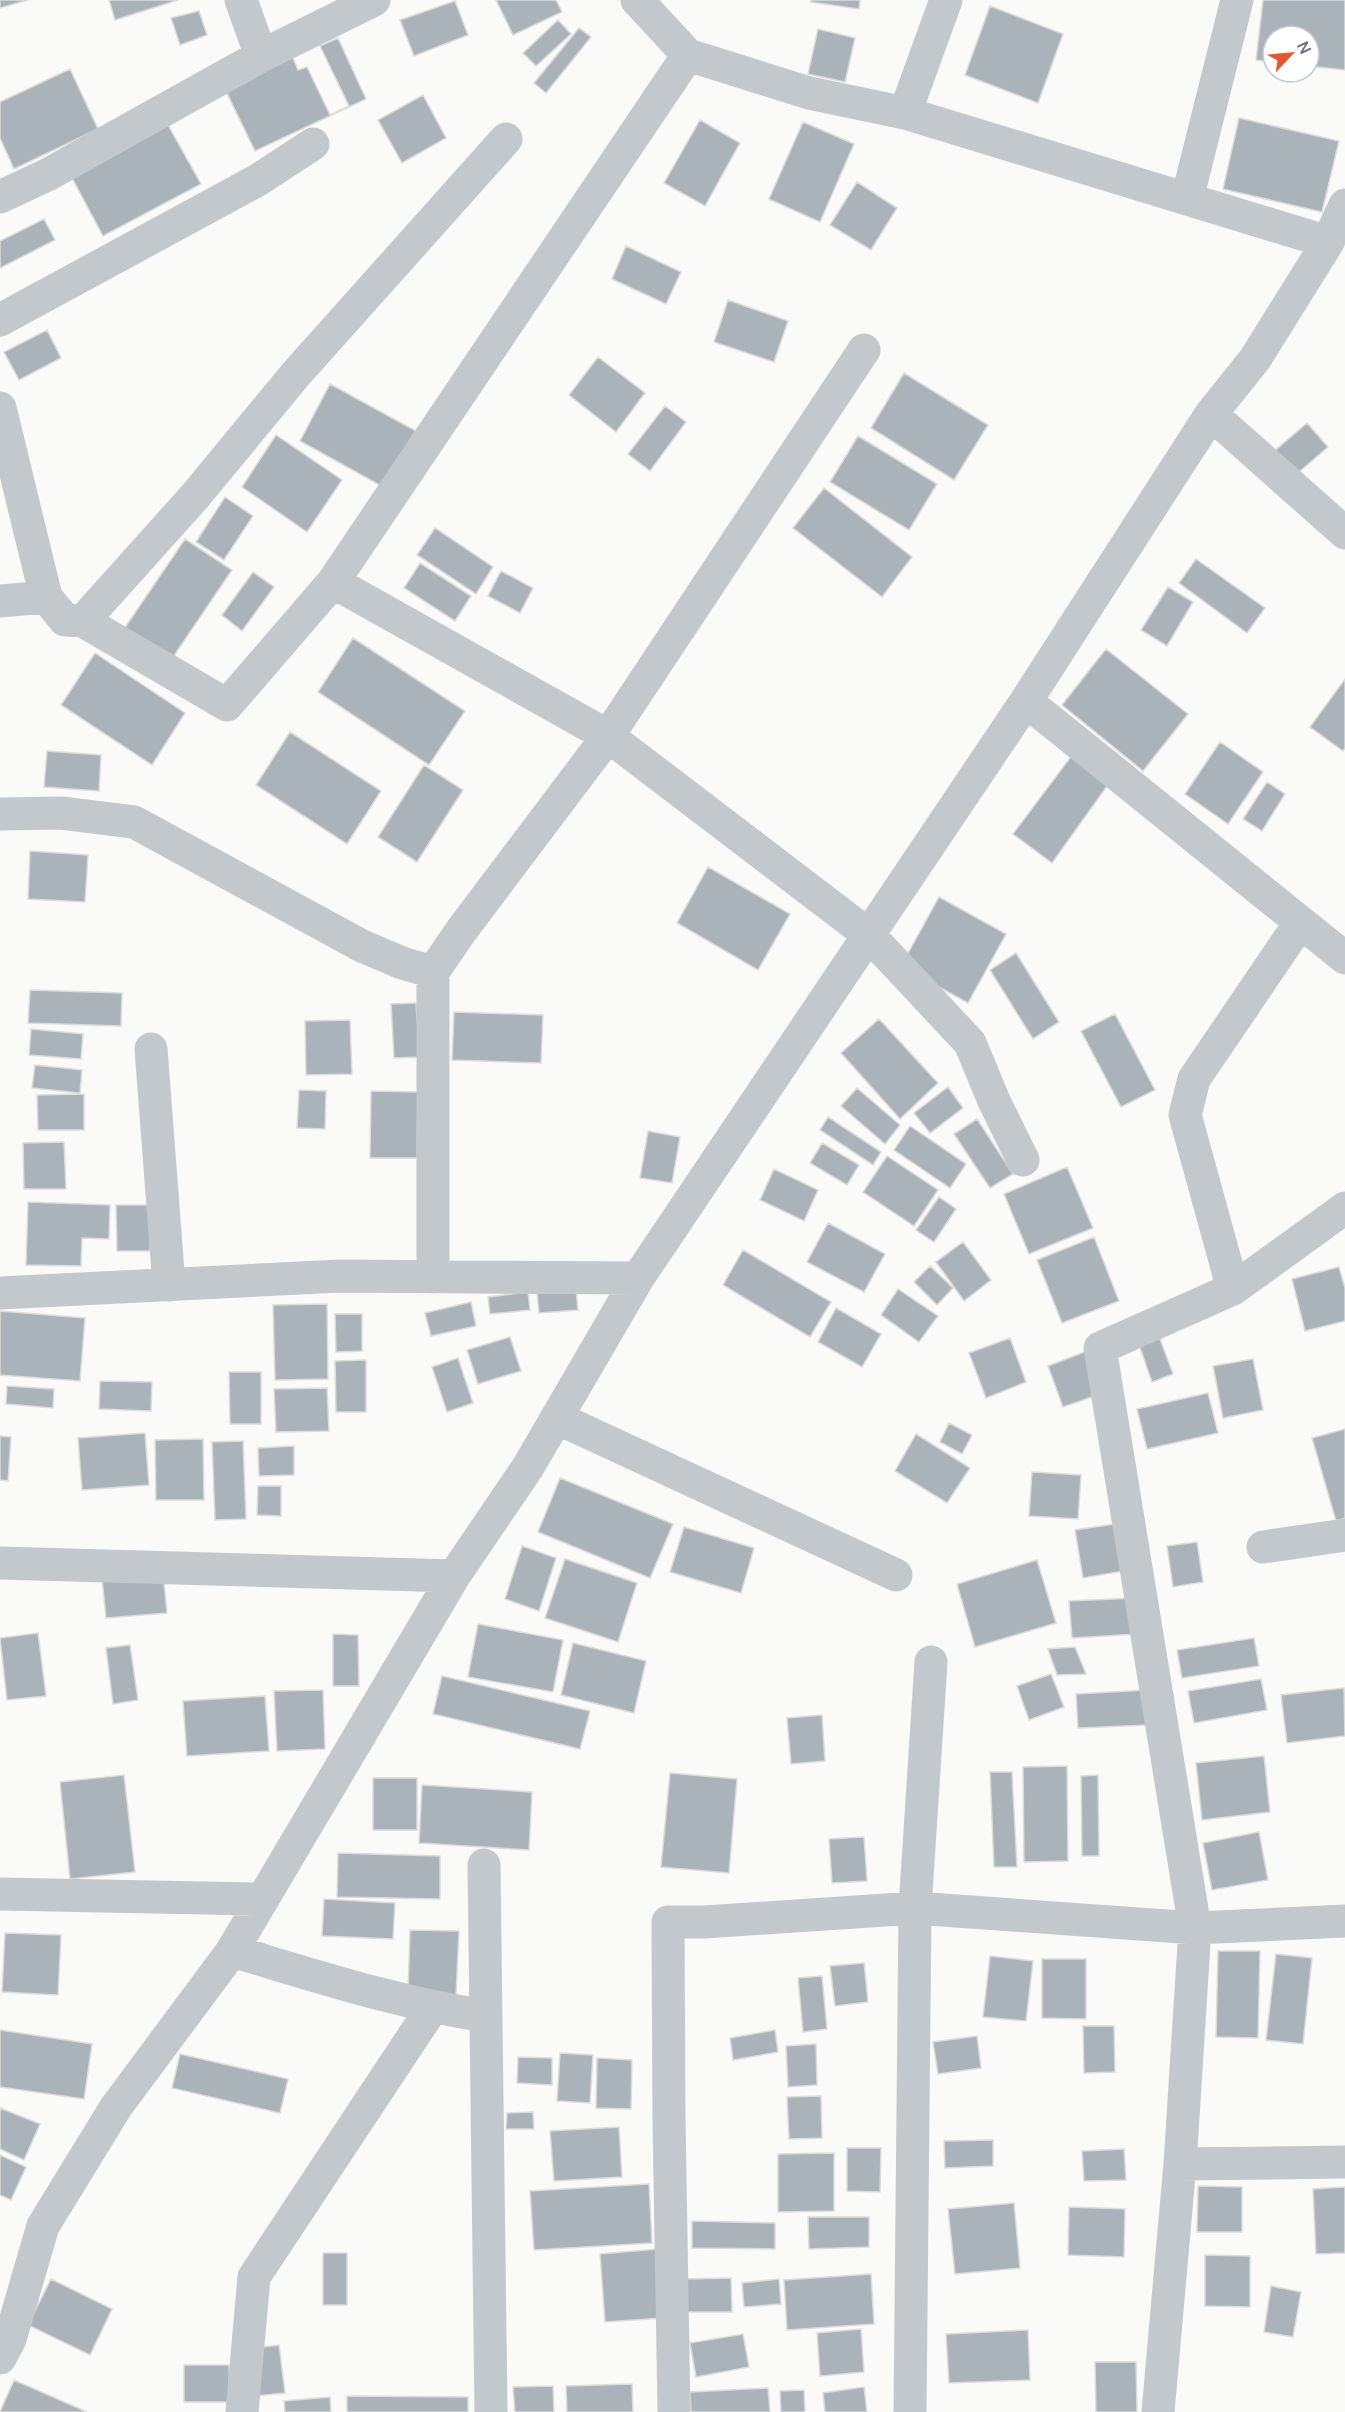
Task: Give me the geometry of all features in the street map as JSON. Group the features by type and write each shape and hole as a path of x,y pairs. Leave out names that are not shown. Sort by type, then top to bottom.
{"street":[{"path":"241,0 261,56"},
{"path":"0,197 49,174 261,56 374,0"},
{"path":"637,0 688,55 809,93 904,113 1328,242"},
{"path":"904,113 946,0"},
{"path":"1187,199 1237,0"},
{"path":"0,408 46,597 65,620 82,621 227,705 333,582 688,55"},
{"path":"82,621 196,495 310,358 506,140"},
{"path":"0,320 258,180 313,144"},
{"path":"3,2346 43,2226 116,2107 231,1951 454,1576 528,1467 638,1278 1026,701 1211,414 1255,359 1328,242 1345,205"},
{"path":"433,1276 433,972 461,931 608,736 864,350"},
{"path":"1211,414 1345,533"},
{"path":"333,582 608,736 869,935 970,1044 994,1101 1023,1160"},
{"path":"0,601 46,597"},
{"path":"1026,701 1345,958"},
{"path":"0,814 61,813 134,822 362,946 402,963 433,972"},
{"path":"1233,1289 1185,1115 1194,1079 1300,923"},
{"path":"151,1049 169,1285"},
{"path":"1158,2412 1180,2164 1195,1928 1100,1348 1233,1289 1345,1208"},
{"path":"0,1293 340,1276 638,1278"},
{"path":"557,1418 896,1575"},
{"path":"1263,1547 1345,1535"},
{"path":"0,1563 454,1576"},
{"path":"910,2412 915,1908 931,1662"},
{"path":"484,1865 491,2412"},
{"path":"0,1894 262,1899"},
{"path":"674,2412 668,1922 705,1922 915,1908 1195,1928 1345,1921"},
{"path":"231,1951 432,2008 486,2016"},
{"path":"242,2412 254,2277 432,2008"},
{"path":"1180,2164 1345,2162"}],"building":[{"path":"0,0 28,0 0,8"},
{"path":"109,0 178,0 115,20"},
{"path":"496,0 556,0 562,12 513,35"},
{"path":"811,0 860,0 859,9 811,2"},
{"path":"1263,0 1345,0 1345,70 1321,67 1321,24 1261,24 1261,61 1256,60"},
{"path":"455,1 468,35 414,56 400,20"},
{"path":"990,6 1063,34 1038,103 965,75"},
{"path":"199,11 207,35 180,45 171,18"},
{"path":"558,20 571,34 536,66 523,53"},
{"path":"579,28 591,37 546,93 534,83"},
{"path":"818,29 855,38 845,82 808,74"},
{"path":"338,38 366,99 255,151 221,81 289,48 298,70 307,67 330,115 349,106 320,46"},
{"path":"70,69 98,129 14,169 0,138 0,102"},
{"path":"423,95 446,138 402,163 378,120"},
{"path":"1239,118 1339,141 1322,212 1223,189"},
{"path":"700,120 740,143 705,206 664,183"},
{"path":"803,122 854,144 820,222 769,199"},
{"path":"168,125 201,184 103,236 71,176"},
{"path":"857,182 897,208 871,250 830,225"},
{"path":"44,219 55,240 0,268 0,241"},
{"path":"626,246 681,272 666,304 612,279"},
{"path":"728,300 788,321 774,362 714,342"},
{"path":"47,330 61,358 19,380 4,352"},
{"path":"598,357 645,393 616,432 569,395"},
{"path":"904,373 988,425 954,480 871,428"},
{"path":"330,384 416,431 385,488 300,441"},
{"path":"665,406 686,422 650,471 628,454"},
{"path":"1307,423 1328,447 1292,478 1271,454"},
{"path":"276,435 342,480 307,532 242,487"},
{"path":"858,436 937,484 909,530 830,482"},
{"path":"824,488 912,557 882,597 793,528"},
{"path":"225,497 253,516 224,560 196,542"},
{"path":"435,528 493,567 476,594 417,555"},
{"path":"185,539 232,570 169,663 122,632"},
{"path":"1196,559 1265,608 1247,633 1179,583"},
{"path":"420,563 471,596 455,621 404,588"},
{"path":"501,571 533,588 520,613 488,596"},
{"path":"253,572 274,587 242,631 222,615"},
{"path":"1168,587 1193,602 1167,646 1141,630"},
{"path":"353,638 465,711 429,765 318,692"},
{"path":"1106,649 1188,714 1143,771 1062,705"},
{"path":"95,653 185,713 152,765 61,705"},
{"path":"1345,679 1345,748 1343,751 1310,727"},
{"path":"290,732 381,791 347,844 256,785"},
{"path":"1220,742 1263,772 1228,824 1185,794"},
{"path":"47,751 101,755 99,791 44,787"},
{"path":"1073,754 1110,782 1052,863 1013,834"},
{"path":"424,765 463,790 417,862 378,837"},
{"path":"1267,782 1285,794 1262,831 1243,819"},
{"path":"30,851 88,855 85,902 28,899"},
{"path":"708,867 790,914 758,970 677,923"},
{"path":"939,897 1006,934 968,1003 901,966"},
{"path":"1016,953 1059,1022 1033,1039 990,970"},
{"path":"30,990 122,993 121,1026 28,1023"},
{"path":"416,1003 420,1057 394,1058 391,1004"},
{"path":"454,1012 543,1015 541,1063 452,1060"},
{"path":"1115,1014 1155,1090 1121,1107 1081,1031"},
{"path":"879,1019 938,1083 900,1119 841,1053"},
{"path":"350,1020 352,1074 306,1075 305,1021"},
{"path":"31,1029 83,1034 81,1059 29,1055"},
{"path":"35,1065 82,1070 80,1093 32,1088"},
{"path":"948,1087 963,1108 930,1133 914,1113"},
{"path":"857,1088 900,1125 885,1144 841,1106"},
{"path":"299,1090 326,1091 325,1129 297,1128"},
{"path":"371,1091 418,1092 417,1158 370,1158"},
{"path":"84,1094 84,1130 38,1130 37,1095"},
{"path":"828,1117 881,1152 873,1165 820,1130"},
{"path":"977,1119 1013,1174 990,1188 954,1134"},
{"path":"910,1126 966,1164 950,1188 894,1150"},
{"path":"648,1131 680,1137 672,1183 640,1178"},
{"path":"64,1142 66,1189 24,1189 23,1143"},
{"path":"822,1143 859,1165 847,1185 810,1163"},
{"path":"887,1156 938,1190 914,1226 863,1192"},
{"path":"1067,1167 1093,1228 1029,1254 1004,1194"},
{"path":"774,1169 818,1190 804,1221 760,1200"},
{"path":"939,1197 956,1209 934,1242 916,1230"},
{"path":"28,1202 110,1205 109,1239 82,1238 81,1266 26,1265"},
{"path":"116,1205 150,1205 150,1251 117,1251"},
{"path":"828,1223 885,1254 864,1292 807,1262"},
{"path":"1094,1237 1119,1301 1062,1323 1037,1260"},
{"path":"963,1242 991,1280 964,1301 936,1262"},
{"path":"743,1250 831,1302 810,1337 723,1285"},
{"path":"930,1266 953,1288 937,1305 914,1282"},
{"path":"1339,1267 1345,1288 1345,1321 1305,1331 1292,1279"},
{"path":"576,1289 578,1310 539,1313 537,1292"},
{"path":"898,1289 938,1316 919,1342 881,1315"},
{"path":"528,1292 530,1310 490,1314 488,1297"},
{"path":"471,1302 476,1326 431,1336 425,1313"},
{"path":"327,1304 328,1379 275,1380 273,1305"},
{"path":"836,1308 881,1334 862,1367 818,1342"},
{"path":"0,1311 85,1318 80,1381 0,1375"},
{"path":"335,1314 362,1314 362,1351 336,1352"},
{"path":"1157,1331 1173,1374 1152,1382 1137,1339"},
{"path":"510,1337 521,1371 478,1384 467,1350"},
{"path":"1010,1338 1026,1382 986,1398 969,1353"},
{"path":"1087,1351 1103,1393 1063,1407 1048,1366"},
{"path":"458,1358 473,1403 447,1412 432,1367"},
{"path":"1253,1359 1263,1410 1223,1418 1213,1366"},
{"path":"366,1360 366,1412 336,1412 335,1361"},
{"path":"229,1372 261,1372 261,1424 230,1424"},
{"path":"100,1381 152,1382 151,1411 99,1409"},
{"path":"7,1386 54,1389 53,1408 6,1404"},
{"path":"327,1388 329,1431 276,1432 274,1389"},
{"path":"1208,1393 1218,1433 1147,1449 1137,1409"},
{"path":"949,1423 972,1435 962,1454 940,1442"},
{"path":"1345,1429 1345,1518 1336,1521 1312,1438"},
{"path":"145,1433 149,1485 82,1490 78,1438"},
{"path":"916,1434 970,1468 947,1503 895,1471"},
{"path":"0,1436 11,1437 8,1481 0,1480"},
{"path":"203,1439 204,1500 156,1500 155,1440"},
{"path":"243,1441 246,1519 215,1520 212,1442"},
{"path":"294,1446 294,1475 259,1476 258,1448"},
{"path":"1032,1472 1081,1475 1078,1519 1029,1516"},
{"path":"560,1478 673,1524 650,1578 538,1532"},
{"path":"258,1486 281,1486 281,1516 257,1515"},
{"path":"1115,1524 1123,1571 1083,1578 1075,1530"},
{"path":"684,1527 754,1548 741,1593 670,1572"},
{"path":"1197,1542 1203,1582 1173,1587 1167,1546"},
{"path":"522,1546 556,1558 539,1611 505,1599"},
{"path":"565,1559 637,1583 618,1642 545,1618"},
{"path":"1037,1560 1056,1623 975,1647 957,1584"},
{"path":"163,1573 167,1613 106,1618 102,1578"},
{"path":"1136,1598 1137,1634 1072,1638 1069,1601"},
{"path":"478,1624 563,1640 553,1692 468,1677"},
{"path":"38,1633 46,1696 7,1700 0,1638"},
{"path":"333,1634 358,1635 359,1686 333,1686"},
{"path":"1254,1638 1259,1666 1182,1678 1177,1650"},
{"path":"573,1643 646,1661 634,1713 561,1695"},
{"path":"130,1645 138,1700 113,1704 106,1648"},
{"path":"1075,1647 1086,1674 1057,1675 1048,1649"},
{"path":"1051,1674 1064,1707 1029,1720 1017,1686"},
{"path":"442,1676 590,1711 580,1749 433,1714"},
{"path":"1261,1679 1267,1710 1194,1723 1188,1691"},
{"path":"1344,1688 1345,1736 1287,1743 1281,1695"},
{"path":"323,1690 325,1749 277,1751 274,1691"},
{"path":"1147,1690 1148,1725 1078,1728 1076,1694"},
{"path":"265,1696 269,1751 187,1756 183,1701"},
{"path":"822,1715 825,1761 791,1764 787,1718"},
{"path":"1264,1756 1270,1812 1202,1820 1196,1763"},
{"path":"1067,1766 1068,1861 1024,1862 1023,1767"},
{"path":"990,1772 1012,1772 1017,1867 994,1867"},
{"path":"670,1773 737,1779 729,1873 661,1867"},
{"path":"124,1775 135,1872 70,1879 60,1782"},
{"path":"1098,1775 1099,1856 1082,1856 1081,1776"},
{"path":"373,1778 417,1778 417,1830 373,1830"},
{"path":"422,1785 532,1792 529,1850 419,1843"},
{"path":"1259,1832 1268,1880 1212,1890 1203,1843"},
{"path":"864,1837 867,1881 832,1883 829,1839"},
{"path":"338,1853 440,1856 440,1899 337,1897"},
{"path":"324,1899 395,1903 393,1939 322,1936"},
{"path":"410,1930 459,1931 456,1995 408,1993"},
{"path":"5,1933 61,1935 58,1995 2,1992"},
{"path":"1218,1951 1260,1951 1258,2038 1216,2037"},
{"path":"1276,1954 1312,1958 1303,2044 1266,2040"},
{"path":"990,1956 1033,1961 1026,2021 983,2017"},
{"path":"1042,1959 1086,1959 1086,2019 1042,2018"},
{"path":"864,1963 868,2002 835,2006 830,1966"},
{"path":"822,1976 827,2029 803,2032 798,1978"},
{"path":"1083,2026 1114,2026 1115,2072 1084,2073"},
{"path":"0,2030 92,2044 84,2099 0,2087"},
{"path":"775,2030 778,2052 733,2060 730,2038"},
{"path":"977,2036 981,2068 938,2074 933,2042"},
{"path":"816,2044 817,2085 788,2087 786,2046"},
{"path":"560,2053 593,2055 590,2103 557,2101"},
{"path":"180,2054 288,2079 280,2113 172,2088"},
{"path":"518,2057 552,2058 552,2085 517,2083"},
{"path":"597,2058 632,2060 631,2109 596,2108"},
{"path":"821,2096 822,2138 789,2139 787,2097"},
{"path":"0,2108 40,2124 24,2160 0,2149"},
{"path":"533,2112 534,2129 506,2129 507,2113"},
{"path":"619,2127 622,2177 554,2181 550,2131"},
{"path":"993,2140 993,2166 945,2168 944,2141"},
{"path":"847,2148 881,2148 880,2192 847,2191"},
{"path":"1124,2149 1126,2180 1084,2181 1082,2151"},
{"path":"834,2153 834,2211 778,2212 778,2154"},
{"path":"0,2155 26,2167 11,2200 0,2195"},
{"path":"649,2184 652,2243 534,2250 530,2191"},
{"path":"1198,2186 1242,2187 1242,2232 1197,2232"},
{"path":"1345,2187 1345,2253 1316,2254 1313,2189"},
{"path":"1014,2203 1020,2268 955,2274 948,2209"},
{"path":"1069,2207 1125,2209 1124,2257 1068,2255"},
{"path":"808,2217 869,2217 869,2247 809,2249"},
{"path":"692,2221 775,2223 775,2249 692,2248"},
{"path":"658,2249 663,2318 605,2322 600,2254"},
{"path":"323,2253 347,2253 347,2305 323,2305"},
{"path":"1205,2255 1250,2256 1250,2307 1205,2306"},
{"path":"871,2274 874,2324 787,2330 784,2280"},
{"path":"731,2278 732,2312 686,2312 685,2279"},
{"path":"51,2279 112,2309 90,2355 28,2325"},
{"path":"779,2279 781,2304 744,2307 742,2283"},
{"path":"1271,2286 1301,2292 1293,2337 1264,2332"},
{"path":"861,2329 864,2372 820,2376 817,2333"},
{"path":"1028,2330 1030,2380 949,2383 946,2334"},
{"path":"743,2334 749,2367 696,2377 690,2343"},
{"path":"279,2345 285,2393 256,2396 249,2349"},
{"path":"1095,2362 1136,2362 1137,2412 1096,2412"},
{"path":"184,2365 229,2365 230,2402 184,2402"},
{"path":"14,2380 87,2412 0,2412"},
{"path":"632,2384 633,2412 567,2412 566,2386"},
{"path":"553,2386 554,2412 515,2412 513,2387"},
{"path":"864,2387 867,2412 825,2412 823,2393"},
{"path":"768,2388 770,2412 691,2412 690,2392"},
{"path":"804,2390 805,2412 781,2412 780,2391"},
{"path":"347,2396 468,2397 468,2412 347,2412"},
{"path":"330,2397 331,2412 285,2412 284,2401"}]}
